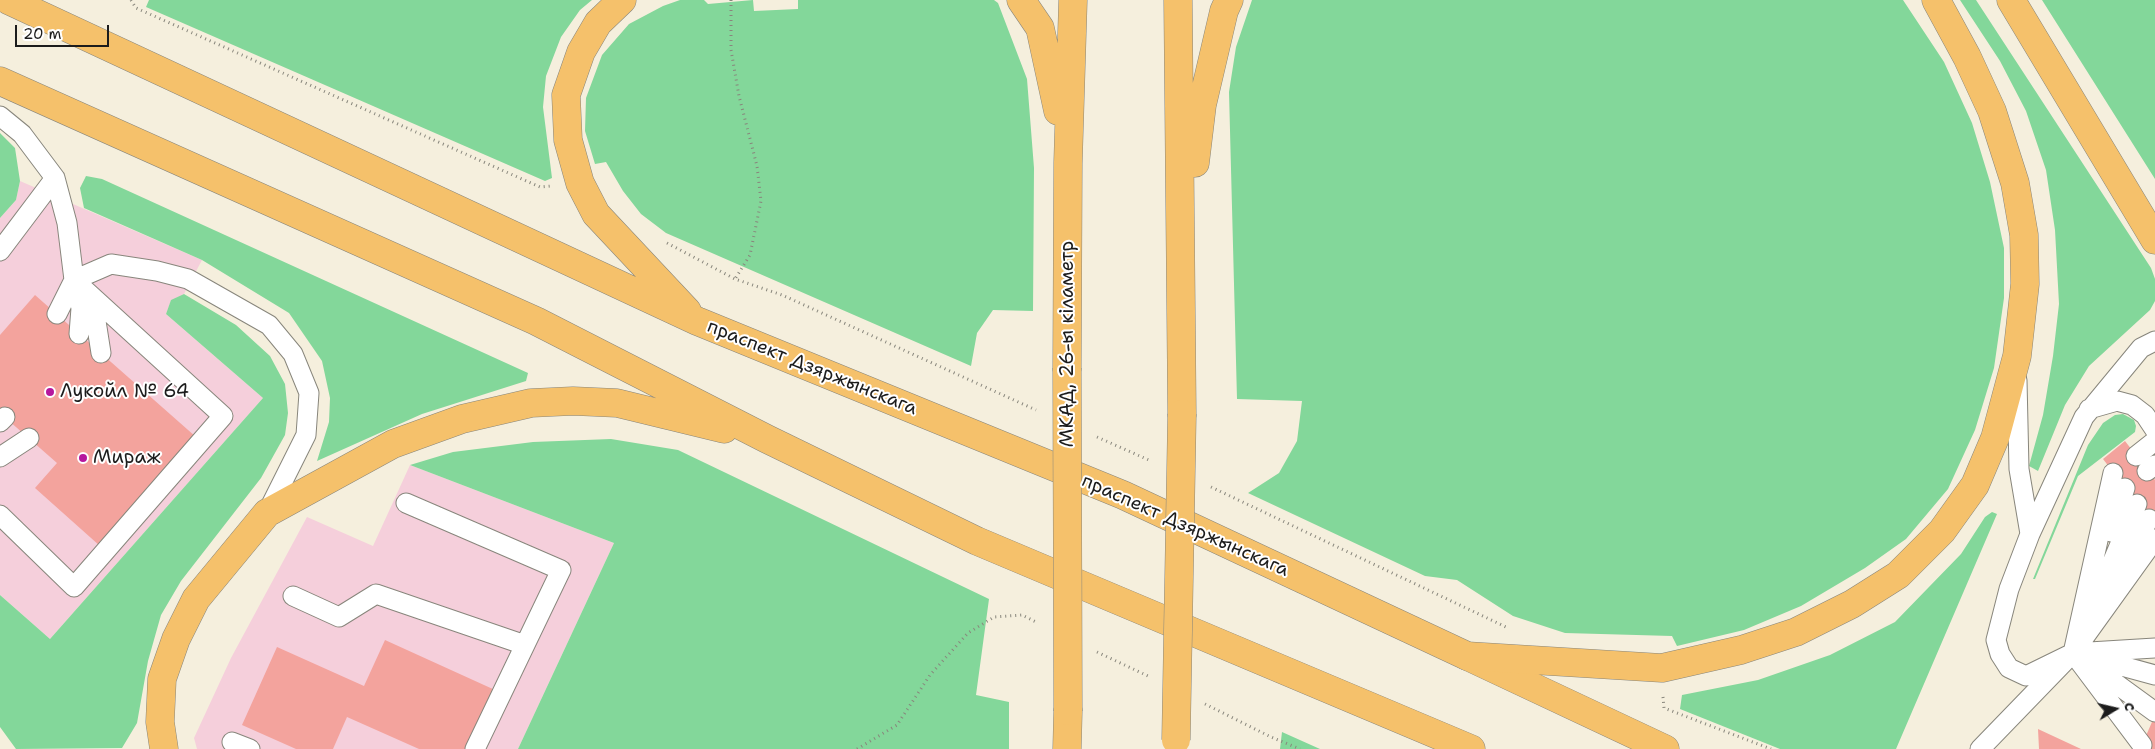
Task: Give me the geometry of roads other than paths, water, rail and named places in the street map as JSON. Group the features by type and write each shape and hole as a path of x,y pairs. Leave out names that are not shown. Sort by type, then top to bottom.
{"main road":[{"name":"праспект Дзяржынскага","path":"8,0 697,321 1123,495 1665,749"},
{"path":"622,0 598,23 581,52 566,95 568,140 580,183 596,214 697,321"},
{"path":"1021,0 1040,28 1050,63 1068,163"},
{"name":"МКАД, 26-ы кіламетр","path":"1067,749 1068,163 1073,0"},
{"path":"1176,745 1182,414 1178,0"},
{"path":"1182,262 1202,105 1224,11 1229,0"},
{"path":"1467,656 1662,668 1741,650 1796,632 1852,604 1898,575 1942,531 1975,485 1995,438 2017,356 2025,284 2024,236 2016,183 1992,111 1967,56 1936,0"},
{"path":"2011,0 2155,240"},
{"path":"0,81 536,321 767,439 976,541 1471,749"},
{"path":"164,749 160,722 162,678 176,639 196,599 267,513 393,444 462,418 532,403 573,401 617,403 767,439"},
{"path":"149,749 160,722"}],"lane":[{"path":"0,116 22,134 55,178 67,223 74,280 81,308 79,334"},
{"path":"0,251 55,178"},
{"path":"56,314 74,280 111,264 157,271 188,279 269,326 293,354 309,393 306,435 267,513"},
{"path":"74,280 96,321 101,353"},
{"path":"0,515 74,587 223,416 74,280"},
{"path":"2155,340 2140,348 2089,408 2030,534 2009,590 1998,626 1996,640 2000,654 2009,668 2026,676 2073,653 2155,648"},
{"path":"2017,356 2019,469 2030,534"},
{"path":"2089,408 2117,401 2132,405 2145,415 2155,430"},
{"path":"0,458 29,438"},
{"path":"2136,456 2155,441"},
{"path":"2114,473 2073,653 2142,745"},
{"path":"2073,653 2126,488"},
{"path":"406,503 561,570 475,749"},
{"path":"2073,653 2137,504"},
{"path":"2073,653 2149,519"},
{"path":"1980,749 2073,653 2155,539"},
{"path":"293,596 339,617 376,594 525,645"},
{"path":"2073,653 2155,675"},
{"path":"2073,653 2155,712"},
{"path":"232,742 250,749"}],"place":[{"name":"Лукойл № 64","path":"50,392"},
{"name":"Мираж","path":"83,458"}]}
